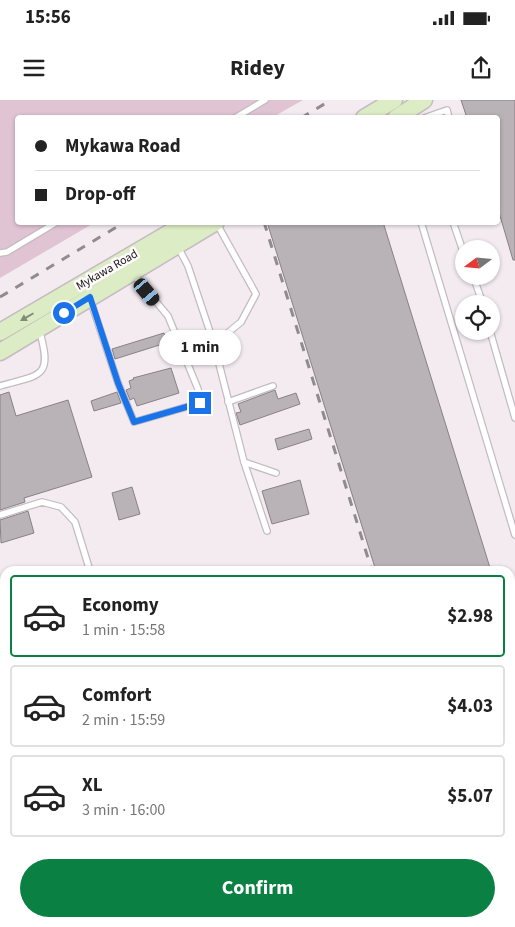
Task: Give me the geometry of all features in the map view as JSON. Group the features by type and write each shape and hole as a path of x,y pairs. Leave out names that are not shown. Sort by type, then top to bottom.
{"main road":[{"path":"376,115 397,110 421,110"},
{"name":"Mykawa Road","path":"0,352 40,335 90,297 132,273 173,239 185,225"},
{"name":"Mykawa Road","path":"0,332 173,239 208,225"}],"lane":[{"path":"240,115 265,100"},
{"path":"421,110 447,110 449,115"},
{"path":"0,253 7,252 52,225"},
{"path":"214,344 241,322 256,294 218,225"},
{"path":"422,225 515,535"},
{"path":"454,225 459,240"},
{"path":"173,239 188,266 214,344 244,462 267,531"},
{"path":"90,297 118,383 134,422 200,403 198,389 168,316 132,273"},
{"path":"0,386 36,375 42,371 45,364 40,335"},
{"path":"493,340 515,418"},
{"path":"228,402 273,386"},
{"path":"244,462 276,473"},
{"path":"0,515 42,502 61,506 75,522 88,566"}],"shaded area":[{"path":"0,100 303,100 277,115 15,115 15,225 91,225 0,278"}],"building":[{"path":"461,100 515,100 515,260 513,260 500,216 500,115 466,115"},
{"path":"268,225 384,225 489,566 374,566"},
{"path":"164,333 166,343 115,359 112,349"},
{"path":"171,368 179,393 137,406 134,398 130,400 126,390 131,388 129,381 133,378"},
{"path":"275,390 278,399 296,393 300,404 240,425 236,413 241,412 238,404"},
{"path":"9,392 16,416 68,400 92,477 24,498 25,502 0,510 0,395"},
{"path":"117,392 121,403 94,411 91,401"},
{"path":"309,429 312,439 278,450 275,439"},
{"path":"300,480 309,514 272,524 262,491"},
{"path":"132,487 140,514 119,520 112,493"},
{"path":"28,511 34,533 1,543 0,520"}],"railway":[{"path":"306,115 331,100"},
{"path":"0,297 120,225"},
{"path":"265,225 370,566"}],"route":[{"path":"64,313 90,297 118,383 134,422 200,403"}]}
